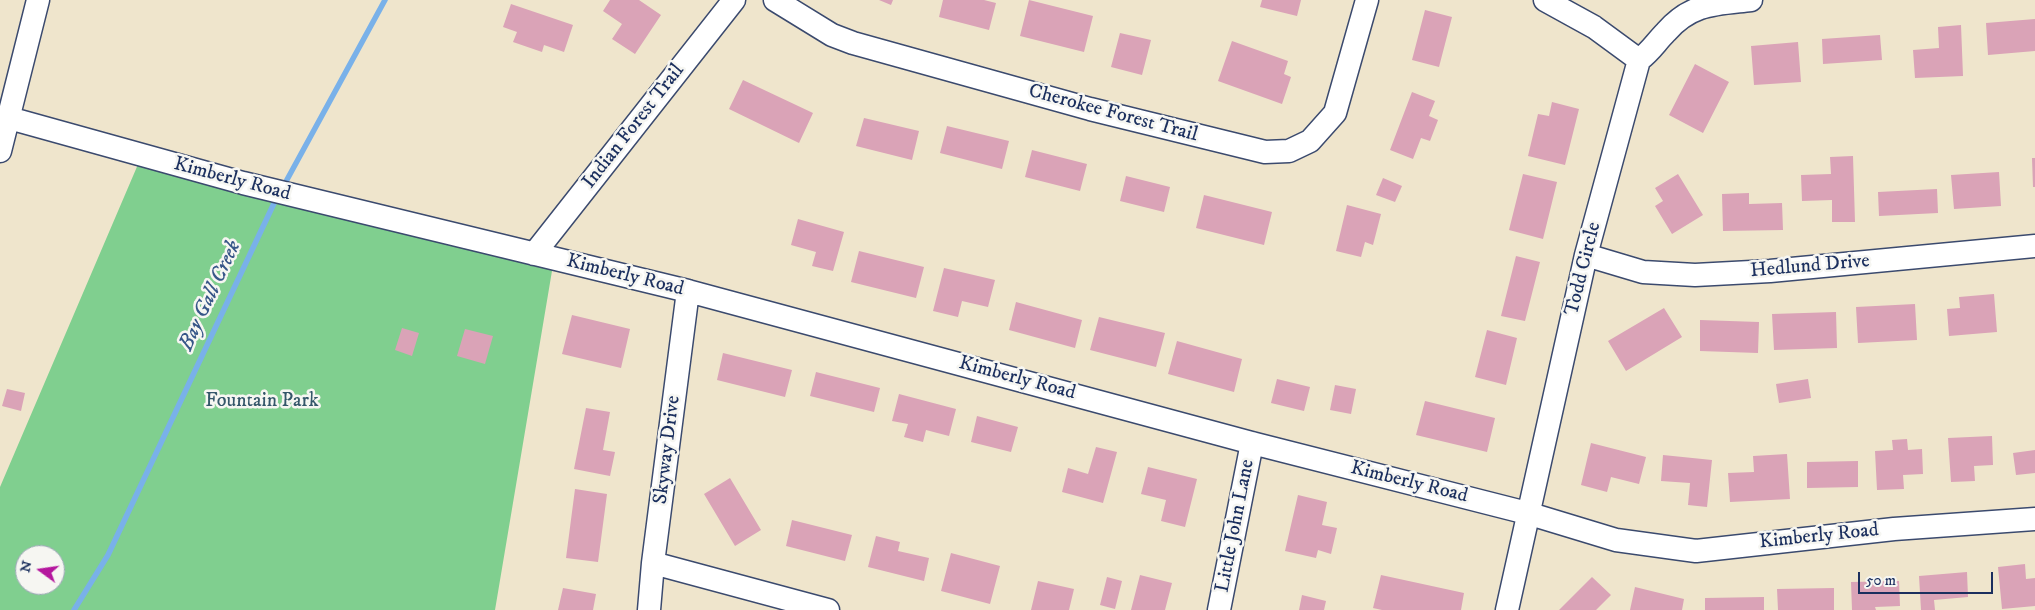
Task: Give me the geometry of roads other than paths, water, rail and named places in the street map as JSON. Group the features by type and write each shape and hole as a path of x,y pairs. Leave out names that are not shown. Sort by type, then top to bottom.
{"street":[{"path":"0,151 38,0"},
{"name":"Indian Forest Trail","path":"534,254 734,0"},
{"name":"Cherokee Forest Trail","path":"774,0 832,35 853,43 1090,109 1240,148 1265,152 1289,151 1310,141 1335,113 1367,0"},
{"path":"1545,0 1594,27 1639,60 1652,50 1665,32 1687,12 1712,5 1751,0"},
{"name":"Todd Circle","path":"1507,610 1527,513 1586,255 1639,60"},
{"name":"Kimberly Road","path":"9,118 242,184 688,291 1252,443 1527,513 1616,540 1696,551 1894,529 2035,518"},
{"name":"Hedlund Drive","path":"1586,255 1644,272 1695,275 1770,271 2035,246"},
{"name":"Skyway Drive","path":"649,610 653,563 688,291"},
{"name":"Little John Lane","path":"1219,610 1252,443"},
{"path":"653,563 828,610"}],"waterway":[{"name":"Bay Gall Creek","path":"283,187 385,0"},
{"name":"Bay Gall Creek","path":"74,610 108,555 277,197"}],"park label":[{"name":"Fountain Park","path":"262,402"}]}
